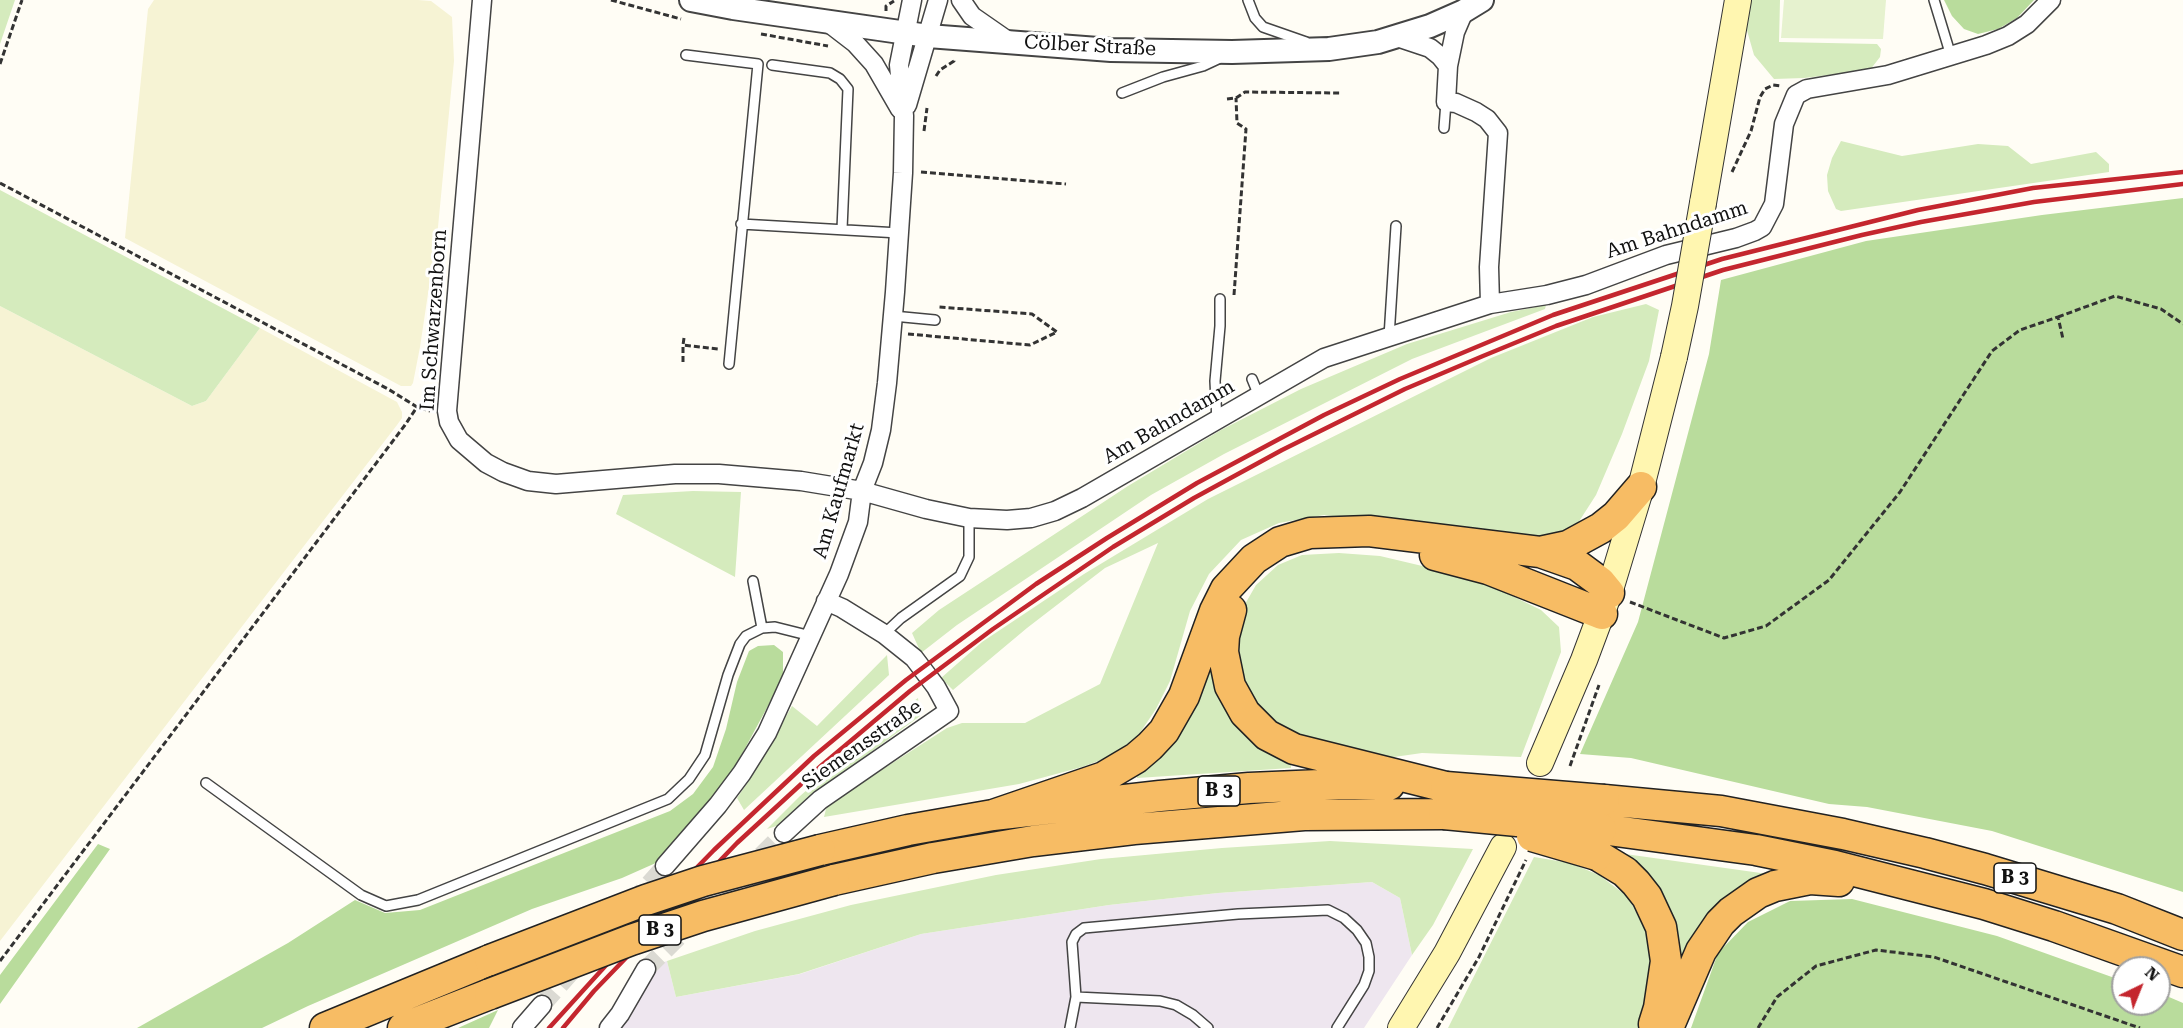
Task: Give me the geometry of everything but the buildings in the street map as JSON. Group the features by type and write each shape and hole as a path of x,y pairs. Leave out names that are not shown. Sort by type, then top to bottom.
{"highway":[{"path":"1540,552 1568,546 1601,528 1616,516 1641,487"},
{"path":"993,815 1104,777 1136,758 1150,746 1164,731 1184,696 1215,611 1226,589 1254,559 1280,542 1310,533 1369,531 1540,552 1577,565 1599,582 1605,603"},
{"path":"1605,603 1452,558 1366,541 1326,541 1279,555 1252,576 1230,611 1223,652 1230,686 1236,700 1267,735 1294,749 1452,806 1599,842 1647,897 1661,927 1666,961 1659,1008 1653,1028"},
{"name":"B 3","path":"325,1028 490,960 646,900 723,876 820,850 908,830 993,815 1249,788 1344,784 1452,806"},
{"name":"B 3","path":"403,1028 641,936 724,910 834,880 933,858 1033,841 1134,829 1452,806 1604,800 1722,812 1843,834 1985,869 2117,909 2183,935"},
{"name":"B 3","path":"1599,842 1756,850 1835,866 2054,926 2183,972"},
{"path":"1668,1028 1690,974 1711,935 1731,912 1758,892 1792,881 1810,879 1920,888"}],"main road":[{"path":"1540,763 1605,603 1641,487 1687,296 1738,0"},
{"path":"1401,1028 1447,953 1503,847"}],"street":[{"name":"Im Schwarzenborn","path":"482,0 447,411 449,422 459,440 486,463 528,481 556,484 697,473 801,481 862,491"},
{"name":"Cölber Straße","path":"691,0 733,9 916,35 1111,50 1232,52 1329,49 1378,42 1430,26 1473,5"},
{"path":"912,0 916,35"},
{"path":"916,35 938,0"},
{"path":"962,0 972,16 1008,41"},
{"path":"1807,89 1888,75 1986,45 2008,36 2027,24 2051,0"},
{"path":"1473,5 1455,32 1448,66 1446,102 1456,103 1476,112 1487,119 1498,133 1489,267 1490,304"},
{"path":"829,23 855,43 874,64 904,116"},
{"name":"Am Kaufmarkt","path":"665,866 718,805 742,773 767,733 811,636 858,522 862,491 873,463 880,430 893,316 904,116 899,65 916,35"},
{"path":"1397,37 1430,48 1448,66"},
{"name":"Am Bahndamm","path":"862,491 969,518 1007,520 1031,518 1055,511 1107,484 1324,358 1490,304 1547,296 1639,263 1736,238 1762,227 1769,217 1778,190 1784,124 1788,111 1796,95 1807,89"},
{"name":"Siemensstraße","path":"784,833 820,800 949,711 936,687 914,658 884,634 842,608 826,601"},
{"path":"609,1028 620,1014 646,969"},
{"path":"522,1028 542,1005"}],"lane":[{"path":"1248,0 1255,18 1263,27 1329,49"},
{"path":"1934,0 1951,56"},
{"path":"1122,93 1163,77 1203,66 1232,52"},
{"path":"686,55 758,64 729,364"},
{"path":"772,65 830,73 840,79 848,89 842,229"},
{"path":"1444,128 1446,102"},
{"path":"741,224 899,233"},
{"path":"1389,337 1396,226"},
{"path":"1217,421 1215,381 1220,299"},
{"path":"893,316 935,320"},
{"path":"1252,379 1259,396"},
{"path":"884,634 901,618 960,576 969,557 969,518"},
{"path":"753,581 762,628"},
{"path":"206,783 361,895 386,906 418,900 668,799 689,780 705,754 728,675 740,644 746,636 762,628 775,627 811,636"},
{"path":"1070,1028 1076,997 1072,942 1076,934 1084,928 1238,914 1328,910 1344,918 1357,930 1366,943 1369,957 1369,971 1364,985 1337,1028"},
{"path":"1076,997 1176,1005 1193,1015 1208,1028"}],"path":[{"path":"0,64 22,0"},
{"path":"934,80 940,70 954,61 956,38"},
{"path":"1729,178 1765,89 1773,85 1807,89"},
{"path":"1227,99 1236,98 1245,92 1341,93"},
{"path":"1234,300 1246,129 1237,123 1236,98"},
{"path":"923,140 928,102"},
{"path":"919,172 1066,184"},
{"path":"0,183 417,406 433,412 447,411"},
{"path":"1605,603 1724,638 1766,626 1829,580 1900,492 1992,351 2020,330 2115,296 2161,309 2183,324"},
{"path":"906,334 1030,345 1057,332 1032,314 936,307"},
{"path":"2058,317 2063,339"},
{"path":"682,362 684,338"},
{"path":"683,345 732,349"},
{"path":"0,961 405,426 417,406"},
{"path":"1437,1028 1479,957 1531,850"},
{"path":"1758,1028 1777,997 1816,966 1876,950 1935,957 2140,1028"}],"shaded area":[{"path":"154,0 418,0 431,1 452,17 454,61 438,227 420,347 411,386 401,386 125,238 148,9"},
{"path":"0,306 192,406 206,401 260,328 397,402 402,418 0,941"},
{"path":"1372,882 1400,898 1412,955 1364,1028 622,1028 630,1018 656,965 667,961 676,997 800,974 921,934 1109,905 1218,893"}],"green space":[{"path":"0,0 15,0 0,44"},
{"path":"1749,0 1780,0 1779,42 1877,44 1881,49 1880,57 1870,70 1804,78 1774,79 1754,55 1744,20"},
{"path":"1784,0 1886,0 1883,39 1781,38"},
{"path":"1944,0 2034,0 2017,18 1998,29 1978,34 1964,29 1952,16"},
{"path":"1841,141 1902,156 1978,144 2008,146 2031,164 2096,152 2109,164 2109,172 1841,211 1836,209 1828,191 1827,175 1832,158"},
{"path":"0,190 260,328 206,401 192,406 0,306"},
{"path":"2183,198 2183,892 1992,831 1867,807 1829,804 1631,758 1580,754 1638,622 1709,354 1721,280 1866,241 2042,215"},
{"path":"1646,304 1659,310 1649,361 1596,495 1578,523 1548,538 1451,532 1324,515 1279,523 1241,540 1209,574 1190,611 1170,681 1156,709 1137,737 1109,757 1082,767 1019,784 824,817 827,805 947,728 962,723 1025,723 1100,684 1158,543 1105,568 1027,628 953,690 941,678 982,642 1084,574 1208,499 1491,358 1593,317"},
{"path":"1546,305 1545,309 1412,359 1224,454 1151,495 957,625 921,653 912,633 939,610 1128,486 1221,430 1301,389 1407,344 1511,312"},
{"path":"693,491 741,492 735,577 616,514 623,495"},
{"path":"1339,553 1380,556 1435,569 1496,588 1541,610 1559,627 1561,652 1521,757 1422,753 1380,759 1272,730 1240,682 1233,625 1256,585 1278,565 1302,555"},
{"path":"774,645 783,652 783,678 735,767 686,833 658,862 622,878 532,909 262,1028 137,1028 288,943 355,900 385,913 420,910 670,811 693,794 713,767 726,729 737,682 749,651 758,646"},
{"path":"887,655 889,675 744,810 737,798 792,706 817,726"},
{"path":"1209,663 1219,694 1246,736 1291,761 1291,768 1137,778 1137,770"},
{"path":"918,698 920,716 814,794 786,823 767,829 800,796 889,719"},
{"path":"1330,841 1473,849 1433,925 1412,955 1400,898 1372,882 1218,893 1109,905 921,934 799,974 676,997 667,961 755,931 851,905 996,875 1101,859"},
{"path":"98,844 110,849 0,1004 0,975"},
{"path":"1618,853 1775,875 1675,988"},
{"path":"1534,857 1570,863 1599,875 1628,897 1651,941 1651,983 1643,1028 1448,1028"},
{"path":"1852,899 1997,936 2111,977 2111,1016 2171,1016 2171,998 2183,1003 2183,1028 1691,1028 1718,953 1748,922 1790,901"},
{"path":"498,1010 489,1028 458,1028"}],"tunnel":[{"path":"646,969 784,833"},
{"path":"542,1005 665,866"}],"railway":[{"path":"549,1028 714,850 814,756 906,680 1036,584 1107,538 1197,483 1324,415 1400,379 1553,315 1722,259 1918,210 2033,188 2183,172"},
{"path":"563,1028 594,991 737,843 822,765 910,691 993,629 1113,547 1194,498 1282,450 1405,389 1556,326 1723,270 1921,222 2034,202 2183,184"}]}
